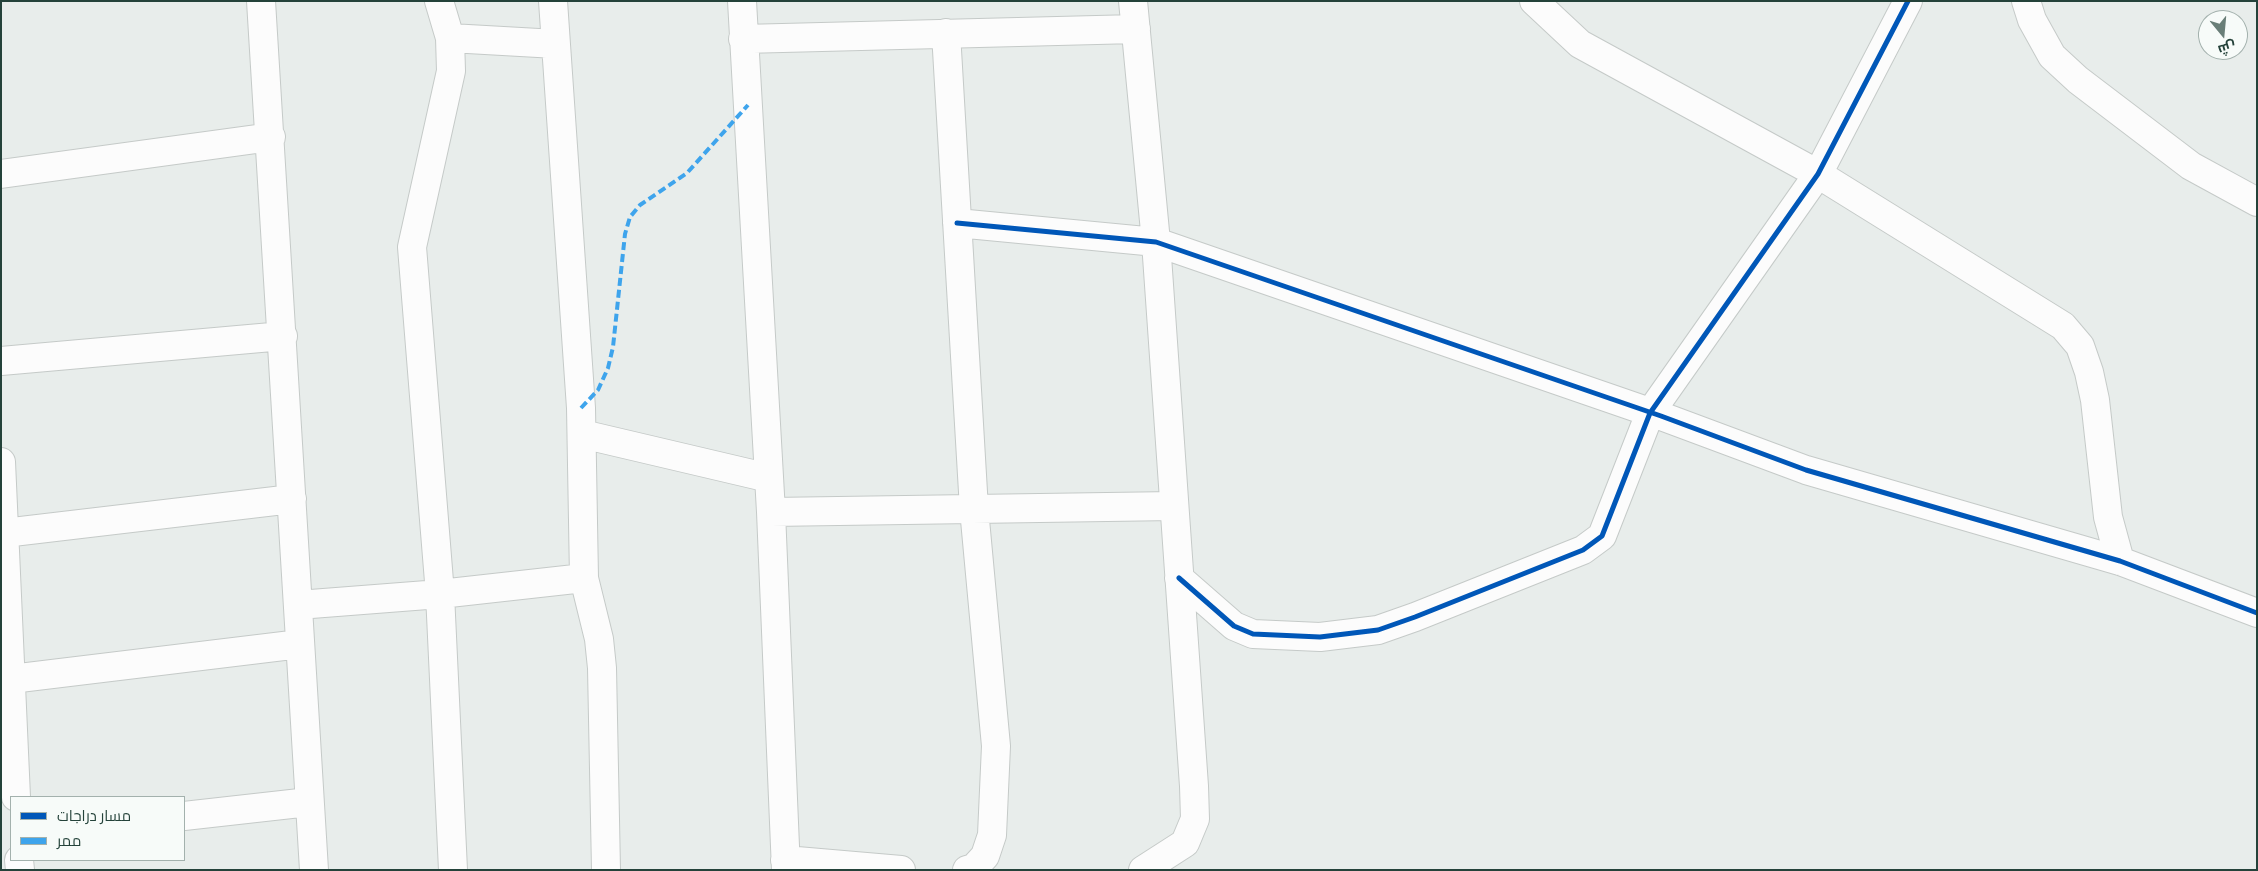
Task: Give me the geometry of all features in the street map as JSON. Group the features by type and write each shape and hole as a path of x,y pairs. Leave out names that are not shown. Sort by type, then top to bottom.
{"street":[{"path":"261,1 283,336 314,870"},
{"path":"438,1 450,38 451,71 412,247 440,594 453,870"},
{"path":"553,1 582,434 584,578 599,639 602,668 606,870"},
{"path":"742,1 771,512 786,865 900,870"},
{"path":"1133,1 1156,242 1195,819 1184,843 1142,870"},
{"path":"1534,1 1580,44 1818,174 2063,326 2080,346 2095,400 2108,517 2120,561"},
{"path":"1179,578 1234,626 1253,634 1320,637 1378,630 1415,618 1583,550 1602,536 1650,413 1818,174 1908,1"},
{"path":"2026,1 2032,20 2052,56 2078,80 2191,166 2257,202"},
{"path":"743,39 1136,29"},
{"path":"946,33 974,509 996,746 992,835 986,856 974,868 967,870"},
{"path":"450,38 556,44"},
{"path":"1,174 270,137"},
{"path":"957,224 1156,242 1650,413 1806,470 2120,561 2257,613"},
{"path":"1,360 283,336"},
{"path":"582,434 769,478"},
{"path":"1,462 16,796"},
{"path":"4,533 292,499"},
{"path":"771,512 1174,506"},
{"path":"298,605 440,594 584,578"},
{"path":"11,679 300,644"},
{"path":"185,816 309,802"}],"marked path":[{"path":"581,408 598,390 608,368 613,347 625,234 630,217 640,205 687,173 748,105"}],"cycle path":[{"path":"1179,578 1234,626 1253,634 1320,637 1378,630 1415,617 1583,550 1602,536 1650,413 1818,174 1908,1"},
{"path":"957,223 1156,242 1661,416 1806,470 2120,561 2257,613"}]}
